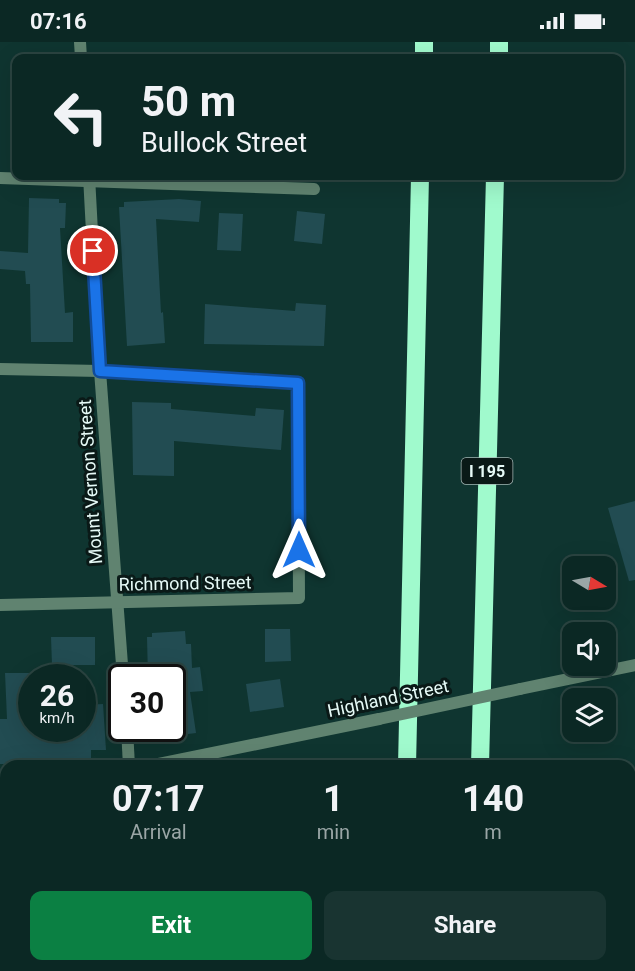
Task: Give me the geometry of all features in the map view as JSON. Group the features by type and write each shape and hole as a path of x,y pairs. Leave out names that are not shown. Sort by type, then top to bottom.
{"highway":[{"path":"407,760 420,180"},
{"name":"I 195","path":"480,760 495,180"}],"street":[{"name":"Mount Vernon Street","path":"89,180 100,371 122,664"},
{"path":"130,180 314,189"},
{"path":"0,369 100,371"},
{"name":"Richmond Street","path":"0,605 299,598 298,383 100,371"},
{"name":"Highland Street","path":"178,760 635,665"},
{"path":"128,742 129,760"}],"building":[{"path":"29,198 59,199 59,203 66,203 65,228 60,228 65,313 73,312 73,342 31,342 30,284 26,284 25,271 0,269 0,251 28,253"},
{"path":"179,199 201,201 199,222 156,219 161,313 163,312 165,343 127,346 119,207 124,207 124,202"},
{"path":"297,211 325,214 322,244 294,241"},
{"path":"219,213 243,214 241,251 217,250"},
{"path":"296,303 326,305 324,346 204,344 205,304 295,311"},
{"path":"132,402 171,403 171,409 255,416 256,408 284,410 281,450 174,441 174,476 133,475"},
{"path":"635,501 635,580 629,581 608,508"},
{"path":"265,629 290,629 291,661 265,662"},
{"path":"185,631 186,644 191,644 192,668 200,667 203,691 190,692 196,733 186,734 186,664 148,664 147,637 152,637 152,633"},
{"path":"51,637 95,637 95,664 52,664"},
{"path":"5,673 18,673 18,742 96,742 96,704 103,704 106,750 91,750 91,758 0,760 0,719 7,719"},
{"path":"280,679 284,707 250,712 246,684"}],"route":[{"path":"93,251 100,371 298,383 299,550"}]}
